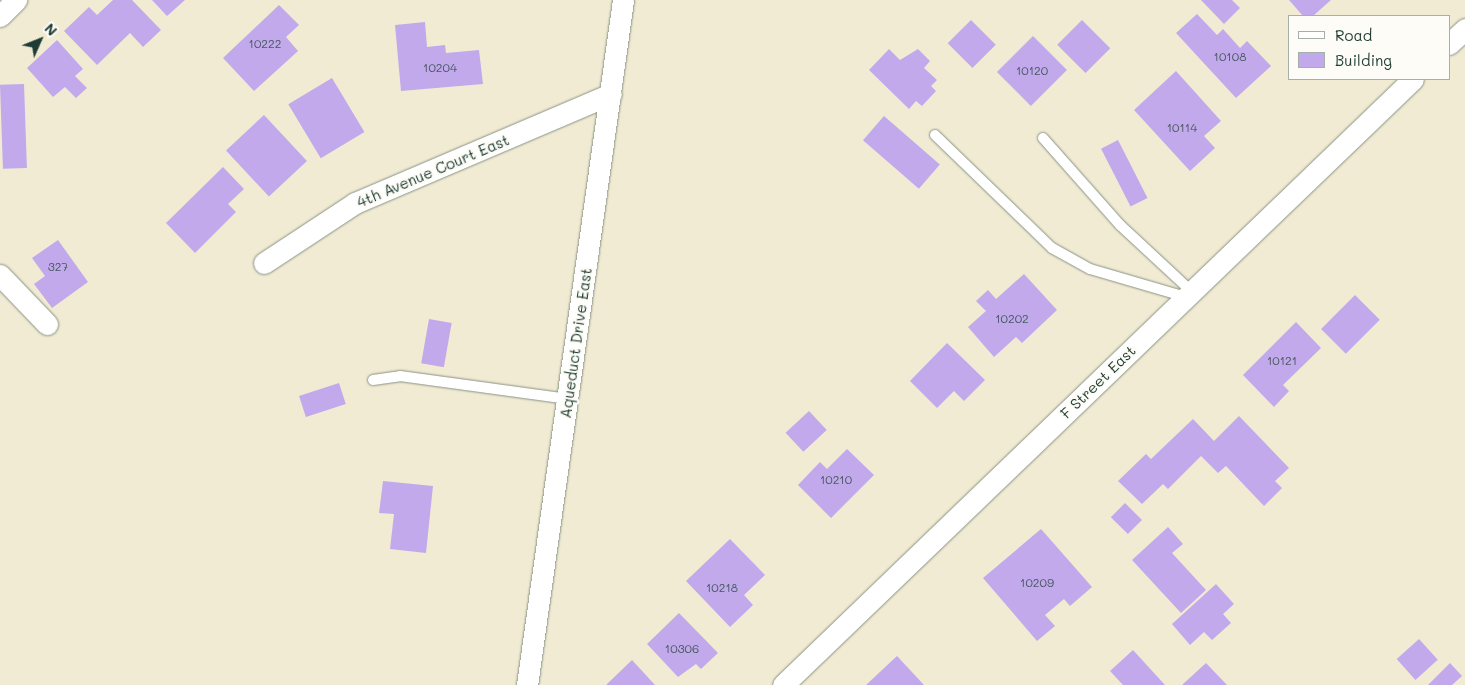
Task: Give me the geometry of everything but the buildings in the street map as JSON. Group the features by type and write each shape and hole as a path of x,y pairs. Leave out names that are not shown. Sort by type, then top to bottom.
{"street":[{"path":"0,16 16,0"},
{"name":"Aqueduct Drive East","path":"527,685 623,0"},
{"path":"1450,43 1465,29"},
{"name":"F Street East","path":"783,685 1412,80"},
{"name":"4th Avenue Court East","path":"264,263 355,203 611,94"},
{"path":"0,275 47,324"}],"lane":[{"path":"935,135 1052,248 1090,269 1189,294"},
{"path":"1043,138 1126,232 1189,294"},
{"path":"373,380 400,376 568,398"}]}
